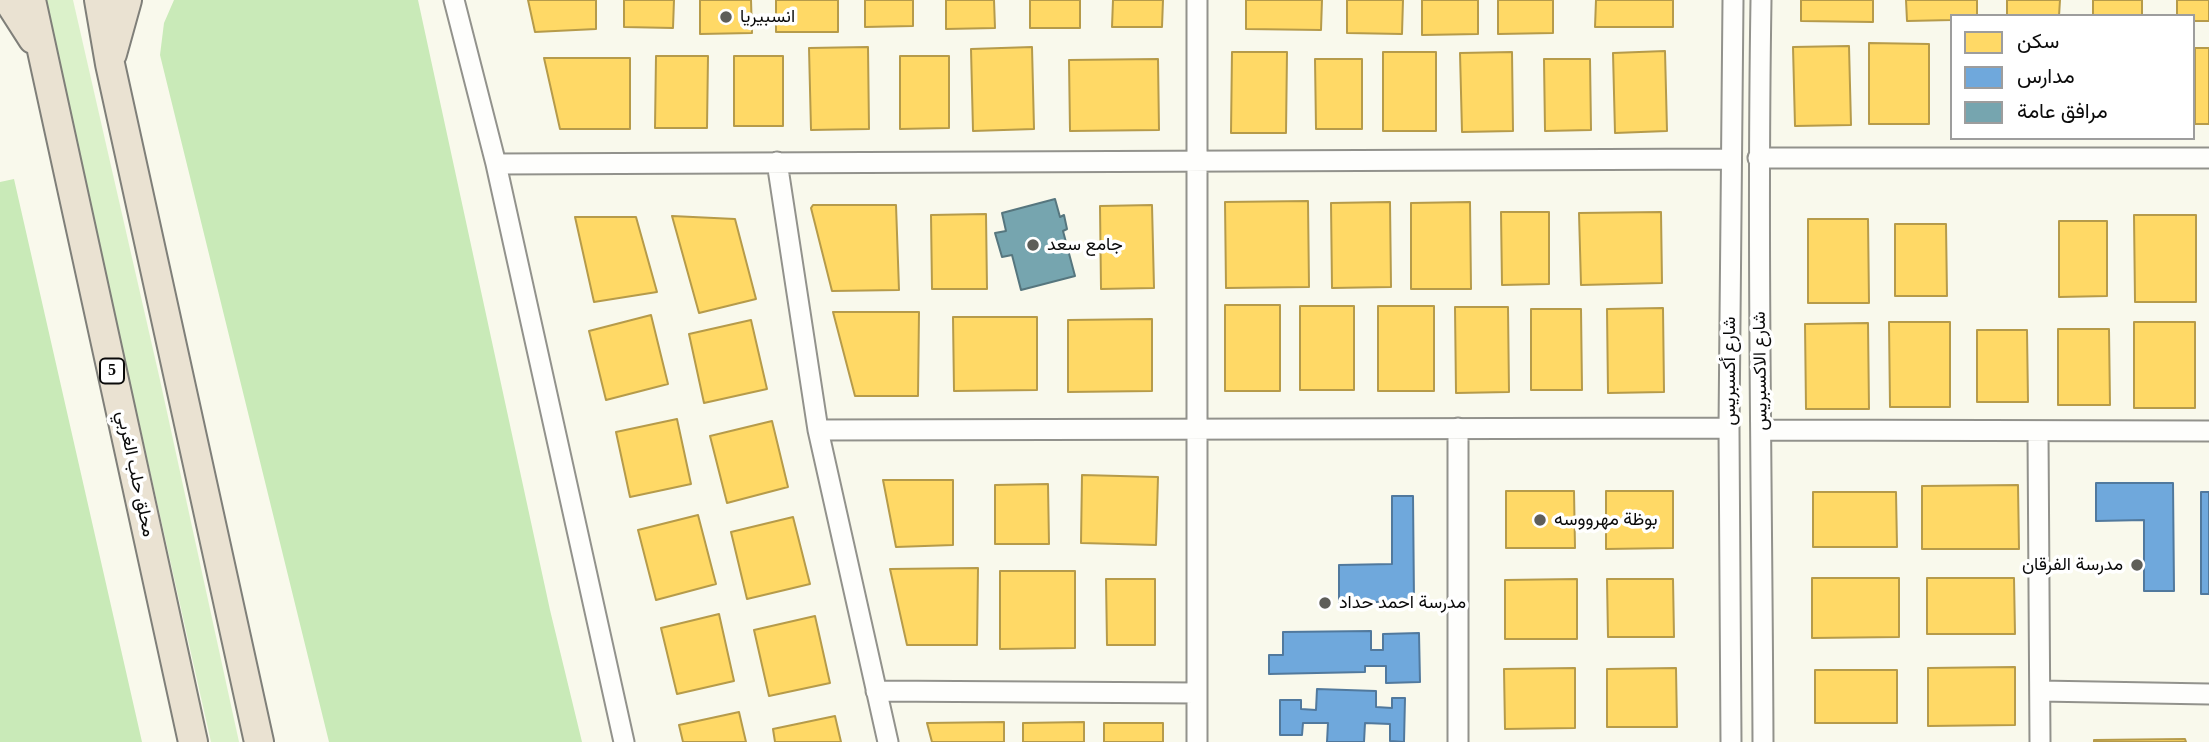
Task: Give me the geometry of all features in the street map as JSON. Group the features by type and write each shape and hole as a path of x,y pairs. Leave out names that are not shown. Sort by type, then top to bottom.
{"highway":[{"path":"8,0 43,54"},
{"name":"محلق حلب الغربي","path":"31,0 193,742"},
{"path":"99,0 110,64 259,742"},
{"path":"110,64 128,0"}],"street":[{"path":"454,0 496,164 624,742"},
{"path":"1196,0 1197,742"},
{"name":"شارع أكسبريس","path":"1731,742 1732,0"},
{"name":"شارع الاكسبريس","path":"1761,0 1758,158 1763,742"},
{"path":"1758,158 2209,158"},
{"path":"496,164 1730,159"},
{"path":"778,162 818,430 888,742"},
{"path":"1458,428 1458,742"},
{"path":"818,430 1730,428"},
{"path":"1762,430 2209,431"},
{"path":"2038,432 2040,742"},
{"path":"876,691 1197,693"},
{"path":"2040,691 2209,694"}],"green space":[{"path":"44,0 73,0 239,742 211,742"},
{"path":"174,0 418,0 550,610 582,742 329,742 160,55 164,23"},
{"path":"14,179 142,742 0,742 0,182"}],"building: سكن":[{"path":"528,0 596,0 596,29 535,32"},
{"path":"624,0 674,0 673,28 624,27"},
{"name":"انسبيريا","path":"700,0 751,0 752,33 700,34"},
{"path":"776,0 838,0 838,32 776,32"},
{"path":"865,0 913,0 913,26 865,27"},
{"path":"946,0 994,0 995,28 946,29"},
{"path":"1030,0 1080,0 1080,28 1030,28"},
{"path":"1113,0 1163,0 1162,27 1112,27"},
{"path":"1246,0 1322,0 1321,30 1246,29"},
{"path":"1347,0 1403,0 1402,34 1347,33"},
{"path":"1422,0 1478,0 1478,34 1422,35"},
{"path":"1498,0 1553,0 1553,33 1498,34"},
{"path":"1596,0 1673,0 1673,27 1595,27"},
{"path":"1801,0 1873,0 1873,22 1801,21"},
{"path":"1906,0 1977,0 1977,14 1950,14 1950,20 1907,21"},
{"path":"2007,0 2060,0 2059,14 2007,14"},
{"path":"2093,0 2142,0 2142,14 2093,14"},
{"path":"2177,0 2209,0 2209,21 2195,21 2195,14 2177,14"},
{"path":"1869,43 1929,44 1929,124 1869,124"},
{"path":"1849,46 1851,125 1795,126 1793,47"},
{"path":"868,47 869,129 811,130 809,48"},
{"path":"1032,47 1034,129 973,131 971,49"},
{"path":"2195,48 2209,48 2209,124 2195,124"},
{"path":"1665,51 1667,131 1615,133 1613,53"},
{"path":"1232,52 1287,52 1286,133 1231,133"},
{"path":"1383,52 1436,52 1436,131 1383,131"},
{"path":"1512,52 1513,131 1462,132 1460,53"},
{"path":"656,56 708,56 707,128 655,128"},
{"path":"734,56 783,56 783,126 734,126"},
{"path":"900,56 949,56 949,128 900,129"},
{"path":"544,58 630,58 630,129 560,129"},
{"path":"1158,59 1159,130 1070,131 1069,60"},
{"path":"1315,59 1362,59 1362,129 1316,129"},
{"path":"1544,59 1590,59 1591,130 1545,131"},
{"path":"1308,201 1309,287 1226,288 1225,202"},
{"path":"1390,202 1391,287 1332,288 1331,203"},
{"path":"1470,202 1471,289 1411,289 1411,203"},
{"path":"813,205 896,205 899,290 832,291 811,208"},
{"path":"1152,205 1154,288 1101,289 1100,206"},
{"path":"1501,212 1549,212 1549,284 1502,285"},
{"path":"1661,212 1662,283 1581,285 1579,213"},
{"path":"986,214 987,289 932,289 931,215"},
{"path":"2134,215 2196,215 2196,302 2135,302"},
{"path":"672,216 735,219 756,299 699,313"},
{"path":"575,217 636,217 657,292 594,302"},
{"path":"1808,219 1868,219 1869,303 1808,303"},
{"path":"2059,221 2107,221 2107,296 2059,297"},
{"path":"1895,224 1946,224 1947,296 1895,296"},
{"path":"1225,305 1280,305 1280,391 1225,391"},
{"path":"1300,306 1354,306 1354,390 1300,390"},
{"path":"1378,306 1434,306 1434,391 1378,391"},
{"path":"1455,307 1508,307 1509,392 1456,393"},
{"path":"1663,308 1664,392 1608,393 1607,309"},
{"path":"1531,309 1581,309 1582,390 1531,390"},
{"path":"833,312 919,312 918,396 855,396"},
{"path":"651,315 668,384 606,400 589,331"},
{"path":"953,317 1037,317 1037,390 954,391"},
{"path":"1152,319 1152,391 1068,392 1068,320"},
{"path":"751,320 767,389 704,403 689,334"},
{"path":"1889,322 1950,322 1950,407 1890,407"},
{"path":"2134,322 2195,322 2195,408 2134,408"},
{"path":"1868,323 1869,409 1806,409 1805,324"},
{"path":"2058,329 2109,329 2110,405 2058,405"},
{"path":"1977,330 2027,330 2028,402 1977,402"},
{"path":"677,419 691,484 630,497 616,432"},
{"path":"772,421 788,487 727,503 710,436"},
{"path":"1082,475 1158,477 1156,545 1081,543"},
{"path":"883,480 953,480 953,545 896,547"},
{"path":"1048,484 1049,544 995,544 995,485"},
{"path":"2018,485 2019,549 1922,549 1922,486"},
{"name":"بوظة مهرووسه","path":"1506,491 1574,491 1575,548 1506,548"},
{"path":"1606,491 1673,491 1673,548 1606,549"},
{"path":"1813,492 1896,492 1897,547 1813,547"},
{"path":"698,515 716,584 656,600 638,530"},
{"path":"793,517 810,584 747,599 731,532"},
{"path":"978,568 977,645 907,645 890,569"},
{"path":"1000,571 1075,571 1075,648 1000,649"},
{"path":"1812,578 1899,578 1899,637 1812,638"},
{"path":"1927,578 2014,578 2015,634 1927,634"},
{"path":"1106,579 1155,579 1155,645 1107,645"},
{"path":"1577,579 1577,639 1505,639 1505,580"},
{"path":"1607,579 1673,579 1674,637 1608,637"},
{"path":"719,614 734,681 677,694 661,628"},
{"path":"815,616 830,683 769,696 754,630"},
{"path":"2015,667 2015,725 1928,726 1928,668"},
{"path":"1575,668 1575,728 1505,729 1504,669"},
{"path":"1676,668 1677,727 1607,727 1607,669"},
{"path":"1815,670 1897,670 1897,723 1815,723"},
{"path":"739,712 746,742 683,742 679,725"},
{"path":"835,716 841,742 775,742 773,729"},
{"path":"1004,722 1004,742 932,742 927,723"},
{"path":"1084,722 1084,742 1023,742 1023,723"},
{"path":"1104,723 1163,723 1163,742 1104,742"},
{"path":"2185,739 2186,742 2094,742 2094,740"}],"building: مدارس":[{"path":"2096,483 2173,483 2174,591 2144,591 2144,520 2096,521"},
{"path":"2201,492 2209,492 2209,594 2201,594"},
{"path":"1392,496 1413,496 1414,602 1339,602 1339,565 1392,564"},
{"path":"1371,631 1371,650 1383,650 1383,634 1419,633 1420,682 1386,683 1386,666 1365,666 1365,672 1269,674 1269,655 1283,655 1283,632"},
{"path":"1317,689 1376,691 1376,707 1392,708 1392,698 1405,698 1404,742 1390,741 1390,724 1365,723 1364,742 1327,742 1328,723 1303,723 1302,735 1280,735 1280,700 1301,700 1301,709 1316,710"}],"building: مرافق عامة":[{"name":"جامع سعد","path":"1055,199 1060,217 1064,215 1067,229 1063,231 1075,276 1021,290 1012,255 1002,257 995,233 1006,231 1002,213"}],"place":[{"name":"انسبيريا","path":"726,17"},
{"name":"جامع سعد","path":"1033,245"},
{"name":"بوظة مهرووسه","path":"1540,520"},
{"name":"مدرسة الفرقان","path":"2137,565"},
{"name":"مدرسة احمد حداد","path":"1325,603"}]}
